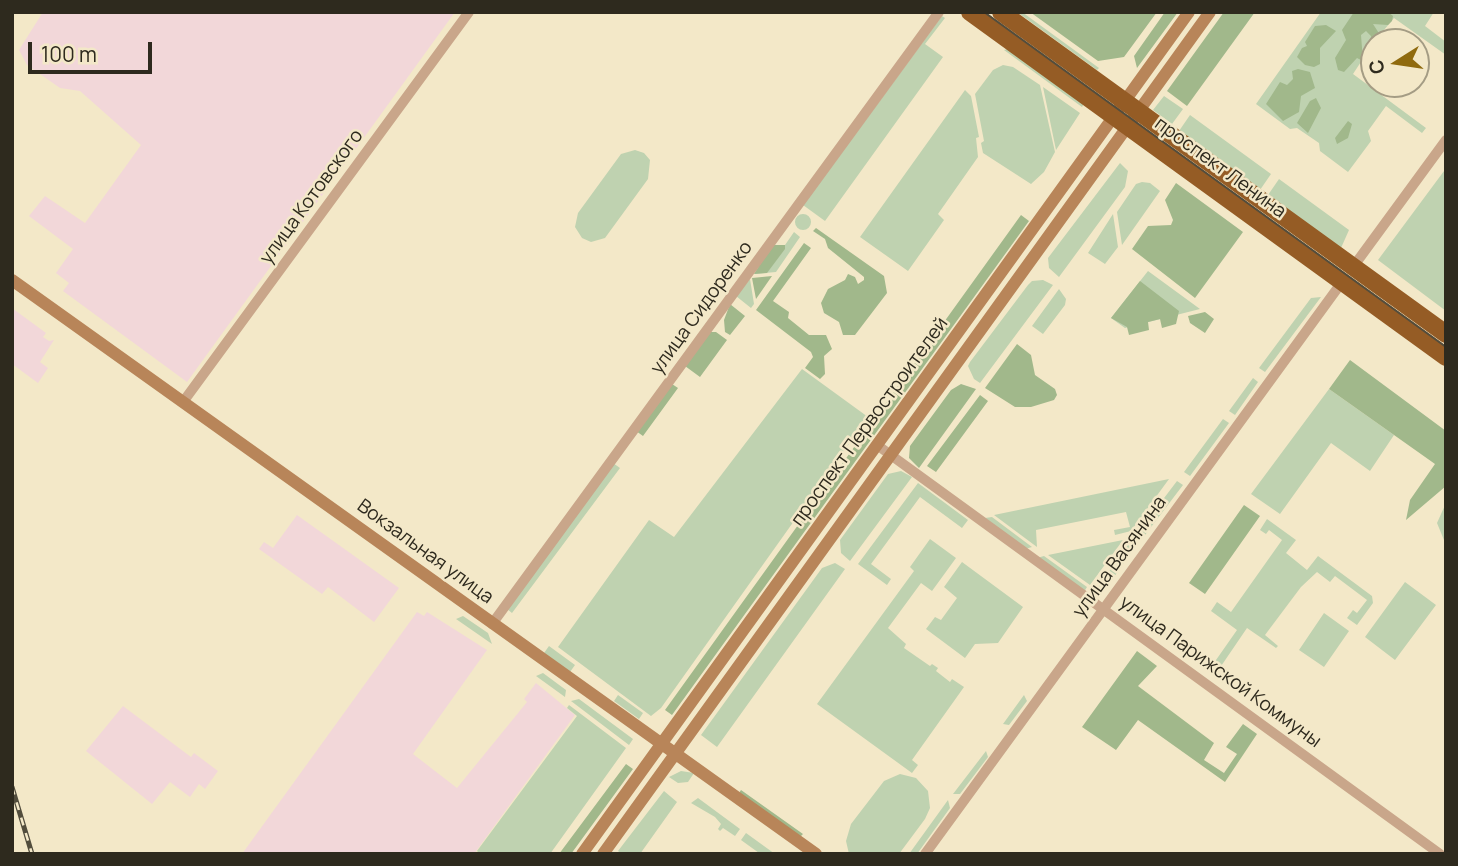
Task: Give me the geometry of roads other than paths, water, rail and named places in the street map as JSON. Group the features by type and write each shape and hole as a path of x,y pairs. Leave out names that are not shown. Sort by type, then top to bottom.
{"highway":[{"name":"проспект Ленина","path":"970,12 1120,122 1348,274 1446,334"},
{"name":"проспект Ленина","path":"1001,12 1131,106 1348,274 1446,357"}],"main road":[{"name":"проспект Первостроителей","path":"603,854 1032,261 1189,12"},
{"name":"проспект Первостроителей","path":"1131,106 1210,12"},
{"name":"проспект Первостроителей","path":"582,854 1018,250 1120,122"},
{"path":"1018,250 1032,261"},
{"name":"Вокзальная улица","path":"12,280 816,854"}],"street":[{"name":"улица Котовского","path":"183,402 469,12"},
{"name":"улица Сидоренко","path":"492,624 939,12"},
{"name":"улица Васянина","path":"925,854 1446,139"},
{"name":"улица Парижской Коммуны","path":"877,445 1440,854"}],"tram line":[{"path":"984,12 1446,347"}],"railway":[{"path":"12,787 32,854"}]}
